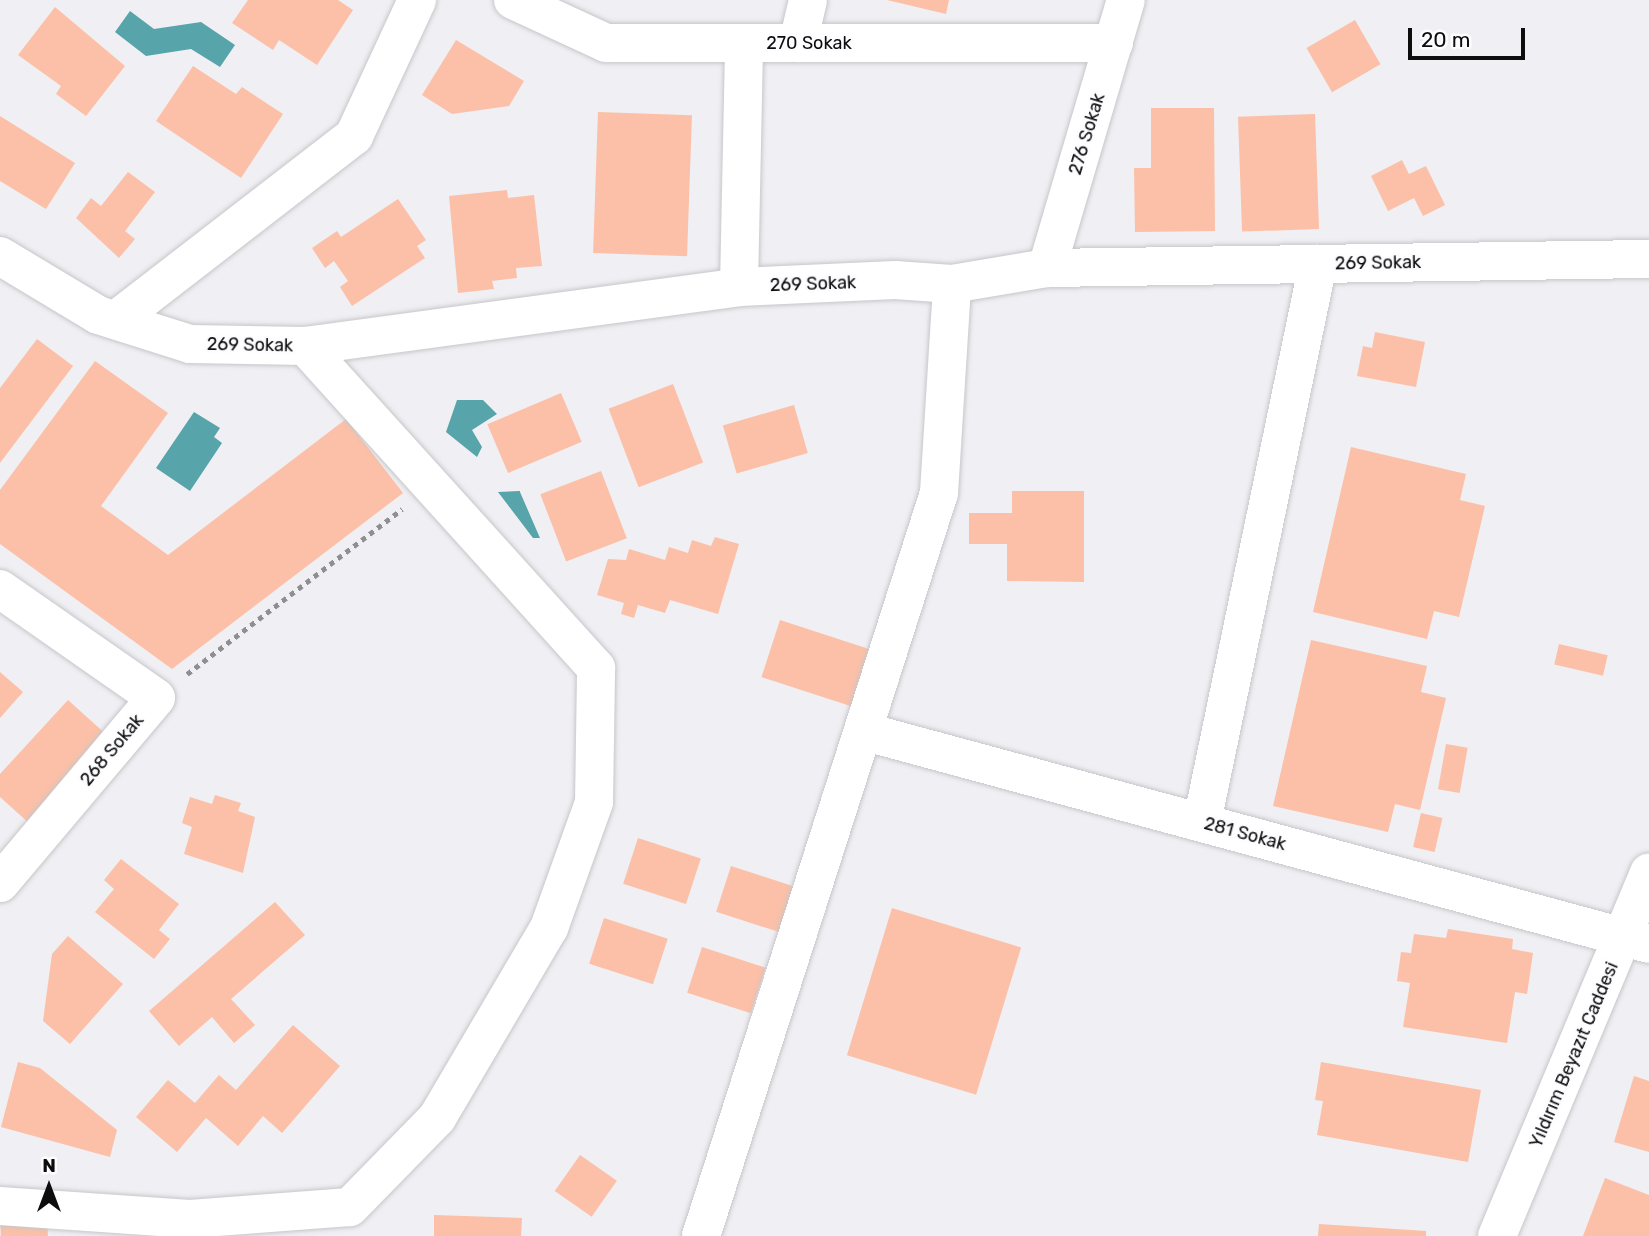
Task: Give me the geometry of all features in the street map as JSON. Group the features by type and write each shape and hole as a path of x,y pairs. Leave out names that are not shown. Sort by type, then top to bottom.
{"street":[{"path":"116,320 354,136 417,0"},
{"name":"270 Sokak","path":"513,0 606,43 1114,43"},
{"path":"798,43 808,0"},
{"name":"276 Sokak","path":"1048,268 1126,0"},
{"path":"739,287 744,43"},
{"name":"269 Sokak","path":"0,256 98,315 190,344 305,346 739,287 895,280 952,284 1048,268 1649,259"},
{"path":"1202,822 1318,264"},
{"path":"701,1236 866,732 939,493 952,284"},
{"path":"0,1206 190,1219 350,1208 437,1118 549,929 589,815 596,668 305,346"},
{"name":"268 Sokak","path":"0,589 156,698 0,883"},
{"name":"281 Sokak","path":"866,732 1637,941"},
{"name":"Yıldırım Beyazıt Caddesi","path":"1497,1236 1637,941 1649,873"}],"path":[{"path":"156,698 432,486"}],"water":[{"path":"130,11 154,29 201,22 235,45 220,67 191,49 146,56 115,32"},
{"path":"457,400 483,400 497,414 472,430 482,447 477,457 446,432"},
{"path":"194,412 220,428 214,437 222,443 190,491 156,468"},
{"path":"520,491 540,538 533,538 498,492"}],"building":[{"path":"248,0 338,0 353,10 317,65 279,40 273,50 232,23"},
{"path":"887,0 949,0 946,14"},
{"path":"55,7 125,66 86,116 56,94 61,86 18,55"},
{"path":"1355,20 1380,64 1332,92 1307,48"},
{"path":"456,40 524,81 509,106 452,114 422,95"},
{"path":"193,66 236,94 242,87 283,114 241,178 156,121"},
{"path":"1151,108 1214,108 1215,231 1135,232 1134,168 1151,168"},
{"path":"598,112 692,115 687,256 593,253"},
{"path":"1315,114 1319,229 1242,232 1238,117"},
{"path":"0,116 75,163 46,209 0,181"},
{"path":"1402,160 1409,174 1426,166 1445,205 1423,216 1414,198 1388,211 1371,176"},
{"path":"128,172 155,192 125,231 135,239 119,258 76,218 91,198 101,206"},
{"path":"507,190 508,198 534,195 542,266 516,268 517,278 492,281 494,289 458,293 449,196"},
{"path":"398,199 426,240 417,246 425,258 352,306 340,287 348,281 334,261 325,268 312,248 337,231 341,237"},
{"path":"1375,332 1425,342 1416,387 1357,376 1363,346 1372,348"},
{"path":"37,339 73,366 0,463 0,388"},
{"path":"95,361 168,413 101,506 168,555 346,419 403,493 172,669 0,544 0,490"},
{"path":"673,384 703,462 639,487 609,409"},
{"path":"561,393 582,442 508,473 487,424"},
{"path":"794,405 808,453 737,473 723,425"},
{"path":"1351,447 1466,474 1460,500 1485,506 1459,617 1434,611 1427,639 1313,612"},
{"path":"601,471 627,538 566,562 540,494"},
{"path":"1012,491 1084,491 1084,582 1007,581 1007,544 969,544 969,513 1012,513"},
{"path":"715,537 739,544 718,614 670,600 665,613 638,605 634,618 621,614 624,603 597,595 608,559 626,560 629,549 665,560 669,547 688,553 692,540 711,546"},
{"path":"780,620 875,651 857,708 761,677"},
{"path":"1311,640 1427,666 1421,692 1446,698 1420,810 1395,804 1388,832 1273,806"},
{"path":"1559,644 1608,655 1603,676 1554,664"},
{"path":"0,672 23,692 0,718"},
{"path":"68,700 109,737 30,824 0,797 0,774"},
{"path":"1446,744 1468,748 1460,793 1438,789"},
{"path":"215,795 241,803 238,811 255,817 243,873 184,854 192,827 182,823 190,797 212,804"},
{"path":"1421,813 1442,818 1435,852 1413,847"},
{"path":"638,838 701,858 686,904 623,884"},
{"path":"121,859 179,904 159,930 170,939 154,959 95,912 114,889 104,880"},
{"path":"731,866 795,887 780,932 716,912"},
{"path":"275,902 305,935 231,999 255,1025 234,1043 212,1017 179,1046 149,1011"},
{"path":"892,908 1021,947 976,1095 847,1055"},
{"path":"604,918 668,939 653,984 589,964"},
{"path":"1448,929 1513,939 1512,949 1533,953 1527,994 1515,992 1507,1043 1403,1027 1410,983 1397,981 1401,952 1411,953 1414,934 1446,938"},
{"path":"68,936 123,984 70,1044 43,1021 52,954"},
{"path":"702,947 766,968 751,1013 687,993"},
{"path":"293,1025 340,1066 282,1133 263,1116 238,1146 206,1118 177,1152 136,1117 168,1080 195,1103 219,1075 236,1090"},
{"path":"18,1062 40,1068 117,1130 110,1157 1,1127"},
{"path":"1321,1062 1481,1090 1468,1162 1317,1135 1323,1101 1315,1100"},
{"path":"1634,1076 1649,1081 1649,1152 1614,1142"},
{"path":"580,1155 617,1181 592,1217 555,1191"},
{"path":"1605,1178 1649,1195 1649,1236 1583,1236"},
{"path":"47,1210 48,1236 1,1236 0,1212"},
{"path":"434,1215 522,1218 521,1236 434,1236"},
{"path":"1319,1224 1426,1231 1426,1236 1318,1236"}]}
